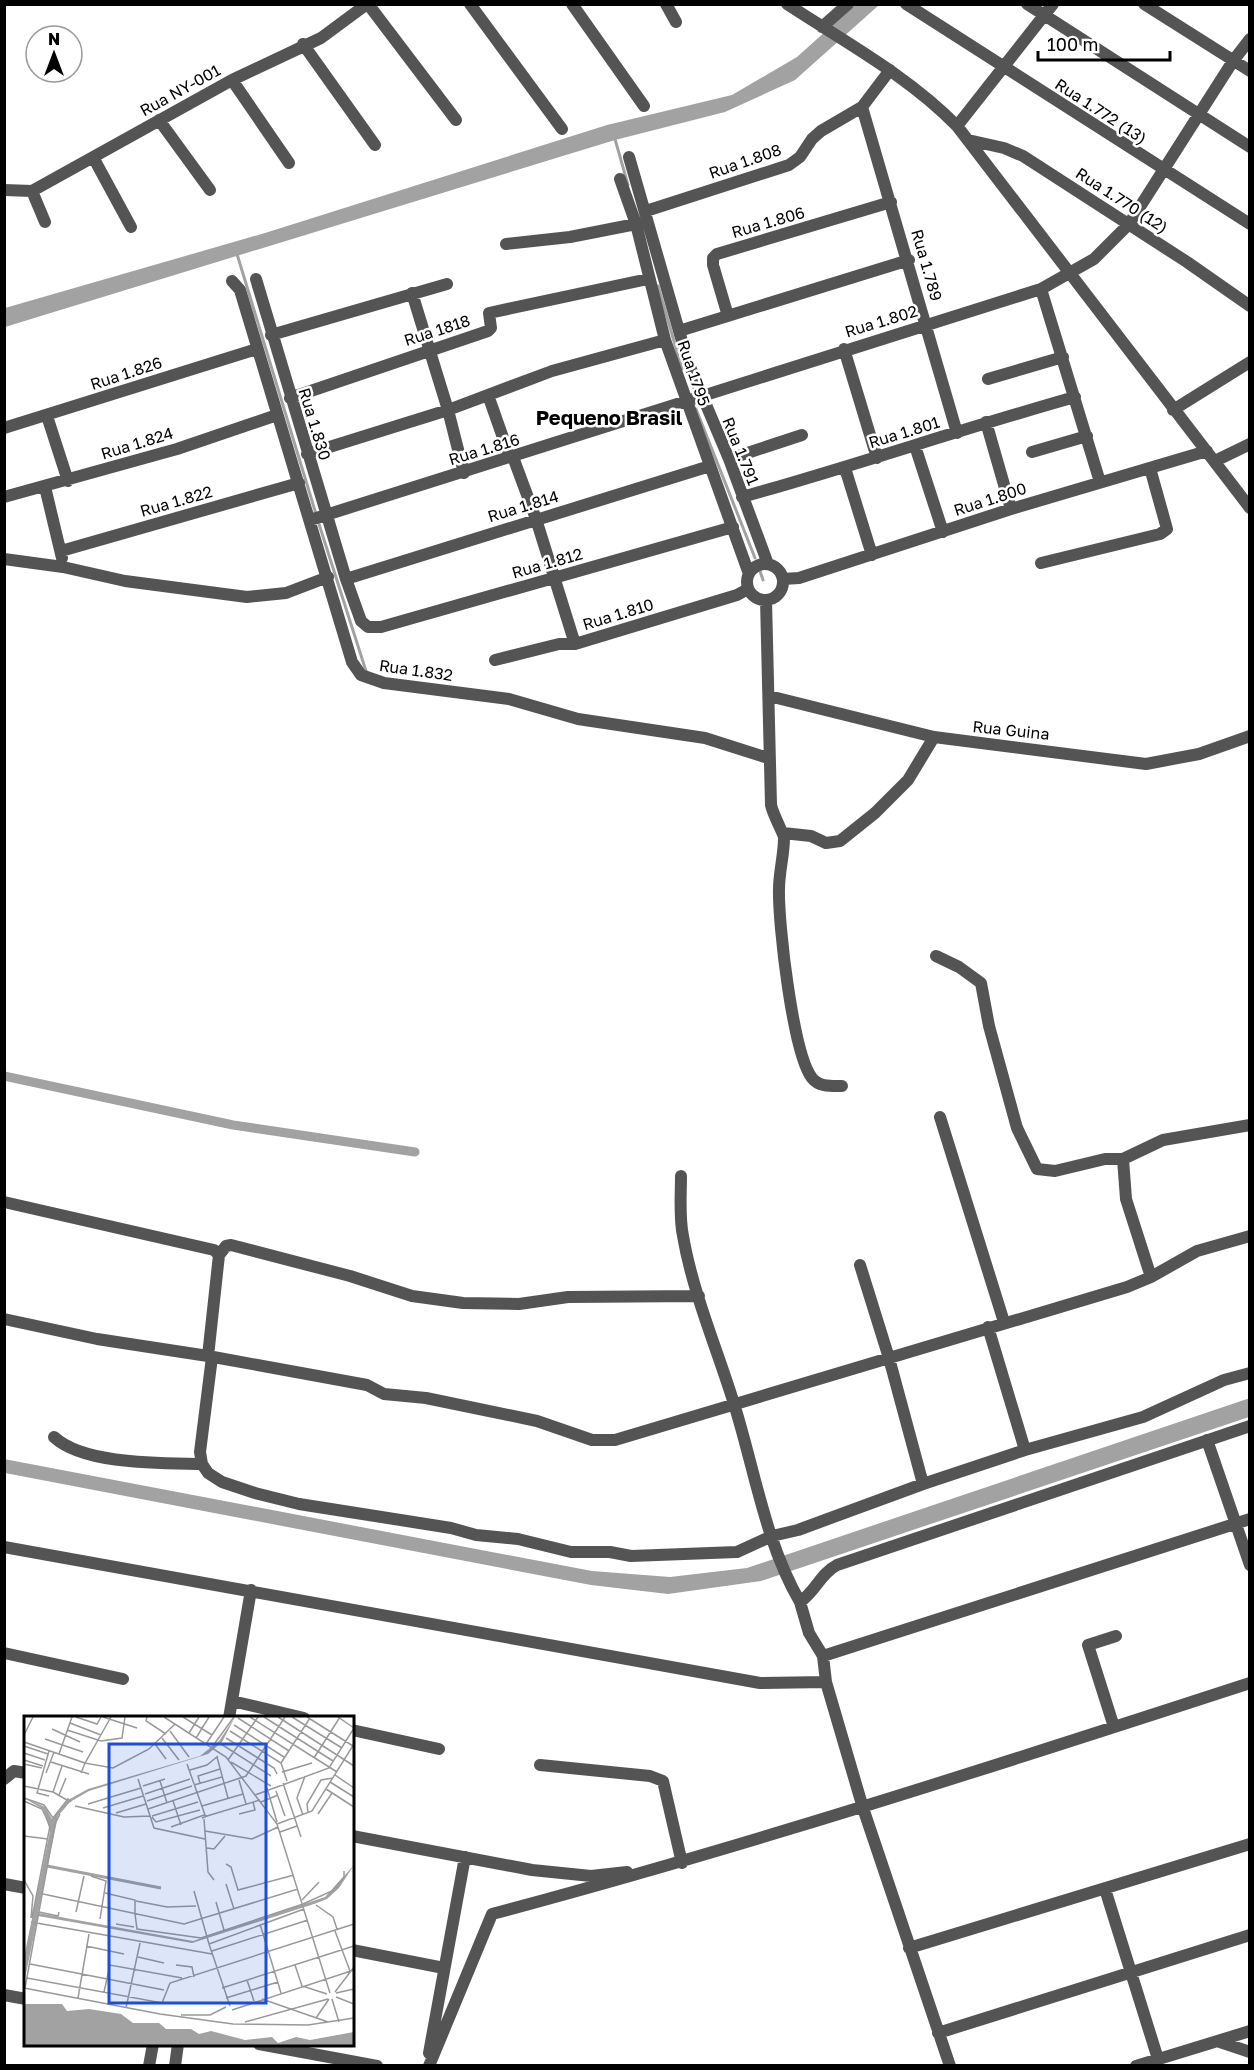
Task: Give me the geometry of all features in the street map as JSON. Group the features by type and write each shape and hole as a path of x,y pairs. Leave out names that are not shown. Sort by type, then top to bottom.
{"street":[{"name":"Rua NY-001","path":"32,191 232,80 303,44 321,38 368,4"},
{"path":"368,4 456,120"},
{"path":"470,4 562,129"},
{"path":"572,4 644,106"},
{"path":"666,4 676,22"},
{"path":"787,4 890,70 926,96 957,126 1250,508"},
{"path":"823,28 848,4"},
{"name":"Rua 1.772 (13)","path":"906,4 1250,224"},
{"path":"1027,4 1250,147"},
{"path":"957,126 1005,68 1053,4"},
{"path":"1144,4 1250,71"},
{"name":"Rua 1.802","path":"685,402 844,349 1041,289 1094,260 1129,224 1233,61 1250,39"},
{"path":"303,44 375,145"},
{"name":"Rua 1.808","path":"646,211 789,165 800,157 812,139 821,131 862,107 890,70"},
{"path":"232,80 289,163"},
{"name":"Rua 1.789","path":"862,107 909,260 957,433"},
{"path":"159,120 210,190"},
{"name":"Rua 1.770 (12)","path":"968,140 1004,148 1023,156 1250,306"},
{"path":"93,157 131,227"},
{"name":"Rua 1.791","path":"629,157 700,396 729,459 768,564"},
{"name":"Rua 1795","path":"620,179 636,224 648,279 685,402 734,527 749,574"},
{"path":"4,190 32,191 45,222"},
{"name":"Rua 1.806","path":"728,316 713,265 713,258 717,254 891,202"},
{"path":"506,244 570,237 636,224"},
{"path":"679,331 909,260"},
{"name":"Rua 1.830","path":"256,279 346,579 362,621 368,627"},
{"name":"Rua 1818","path":"290,398 488,331 491,328 489,312 648,279"},
{"name":"Rua 1.832","path":"232,281 240,290 352,662 361,675 370,681 509,699 578,719 705,738 768,758"},
{"path":"271,335 447,284"},
{"path":"1041,289 1100,482"},
{"path":"412,293 448,410 464,473"},
{"path":"307,454 448,410 552,371 665,340"},
{"name":"Rua 1.826","path":"4,428 257,349"},
{"path":"844,349 877,458"},
{"path":"988,379 1063,357"},
{"path":"1173,410 1250,362"},
{"path":"488,395 536,519 575,644"},
{"name":"Rua 1.801","path":"742,497 845,468 986,422 1075,397"},
{"name":"Rua 1.816","path":"310,520 464,473 510,453 685,402"},
{"name":"Rua 1.824","path":"4,497 177,449 277,415"},
{"path":"47,416 68,481"},
{"path":"986,422 1011,509"},
{"path":"729,459 802,435"},
{"path":"1032,452 1087,436"},
{"name":"Rua 1.800","path":"783,579 799,578 1100,482 1150,468 1211,456 1250,444"},
{"path":"915,446 943,532"},
{"name":"Rua 1.814","path":"346,579 710,466"},
{"path":"845,468 872,555"},
{"path":"1041,564 1160,534 1167,529 1150,468"},
{"name":"Rua 1.822","path":"61,551 299,483"},
{"path":"45,486 63,567"},
{"name":"Rua 1.812","path":"368,627 381,627 734,527"},
{"path":"4,559 63,567 124,581 247,597 286,593 328,577"},
{"path":"768,564 775,567 783,579 781,591 766,600 752,595 748,589 749,574 760,565 768,564"},
{"name":"Rua 1.810","path":"495,660 559,644 575,644 737,595 748,589"},
{"path":"766,600 768,758 771,805 774,821 783,833 779,905 800,1053 812,1079 824,1086 842,1086"},
{"name":"Rua Guina","path":"769,696 933,737 1146,764 1199,754 1250,736"},
{"path":"783,833 811,836 826,843 840,841 875,813 908,780 933,737"},
{"path":"936,956 959,967 981,983 988,1026 1017,1128 1037,1169 1055,1171 1105,1159 1123,1158 1163,1140 1250,1125"},
{"path":"940,1117 1004,1322"},
{"path":"1123,1158 1126,1199 1151,1277"},
{"path":"681,1176 683,1237 699,1296 735,1406 774,1542 789,1584 800,1602 809,1633 823,1656 826,1682 863,1808 947,2063"},
{"path":"4,1202 214,1250 219,1255"},
{"path":"4,1319 97,1339 210,1356 367,1385 384,1394 475,1407 537,1421 601,1441 615,1440 735,1406 1004,1322 1058,1308 1151,1277 1197,1251 1250,1236"},
{"path":"699,1296 568,1297 519,1304 463,1303 412,1296 350,1276 231,1245 226,1246 219,1255 200,1436 202,1464 208,1473 222,1482 299,1504 452,1528 476,1535 518,1539 571,1552 610,1552 631,1556 737,1552 774,1542 798,1530 923,1484 1025,1450 1143,1417 1224,1380 1250,1373"},
{"path":"860,1265 889,1358 923,1484"},
{"path":"988,1327 1025,1450"},
{"path":"800,1602 814,1590 821,1576 837,1565 1250,1426"},
{"path":"54,1437 66,1448 113,1458 155,1463 202,1464"},
{"path":"1208,1440 1250,1565"},
{"path":"823,1656 1250,1519"},
{"path":"4,1547 760,1683 826,1682"},
{"path":"229,1716 251,1590"},
{"path":"1114,1727 1088,1645 1116,1636"},
{"path":"4,1653 123,1679"},
{"path":"428,2066 492,1914 682,1863 863,1808 1250,1683"},
{"path":"232,1701 296,1716"},
{"path":"354,1730 439,1749"},
{"path":"540,1765 650,1776 663,1780 682,1863"},
{"path":"5,1778 14,1771 24,1773"},
{"path":"354,1836 513,1868 591,1876 660,1869"},
{"path":"909,1948 1250,1844"},
{"path":"428,2066 465,1857"},
{"path":"4,1884 24,1888"},
{"path":"1106,1888 1158,2059"},
{"path":"938,2033 1250,1935"},
{"path":"354,1950 444,1968"},
{"path":"4,1995 24,1999"},
{"path":"1136,2066 1250,2031"},
{"path":"1217,2041 1250,2052"},
{"path":"149,2066 153,2046"},
{"path":"175,2066 178,2046"},
{"path":"270,2046 377,2066"}],"shaded area":[{"path":"855,5 879,5 795,80 725,112 615,140 5,327 5,308 265,233 607,125 732,95 797,57"},
{"path":"1250,1398 1249,1417 761,1581 668,1594 591,1585 5,1473 4,1459 592,1571 670,1577 747,1568"}],"waterway":[{"path":"615,139 628,185"},
{"path":"237,254 316,514"},
{"path":"658,286 682,369"},
{"path":"696,409 755,558"},
{"path":"318,521 366,671"},
{"path":"760,571 763,580"},
{"path":"4,1076 233,1125 415,1152"}],"district":[{"name":"Pequeno Brasil","path":"609,418"}]}
